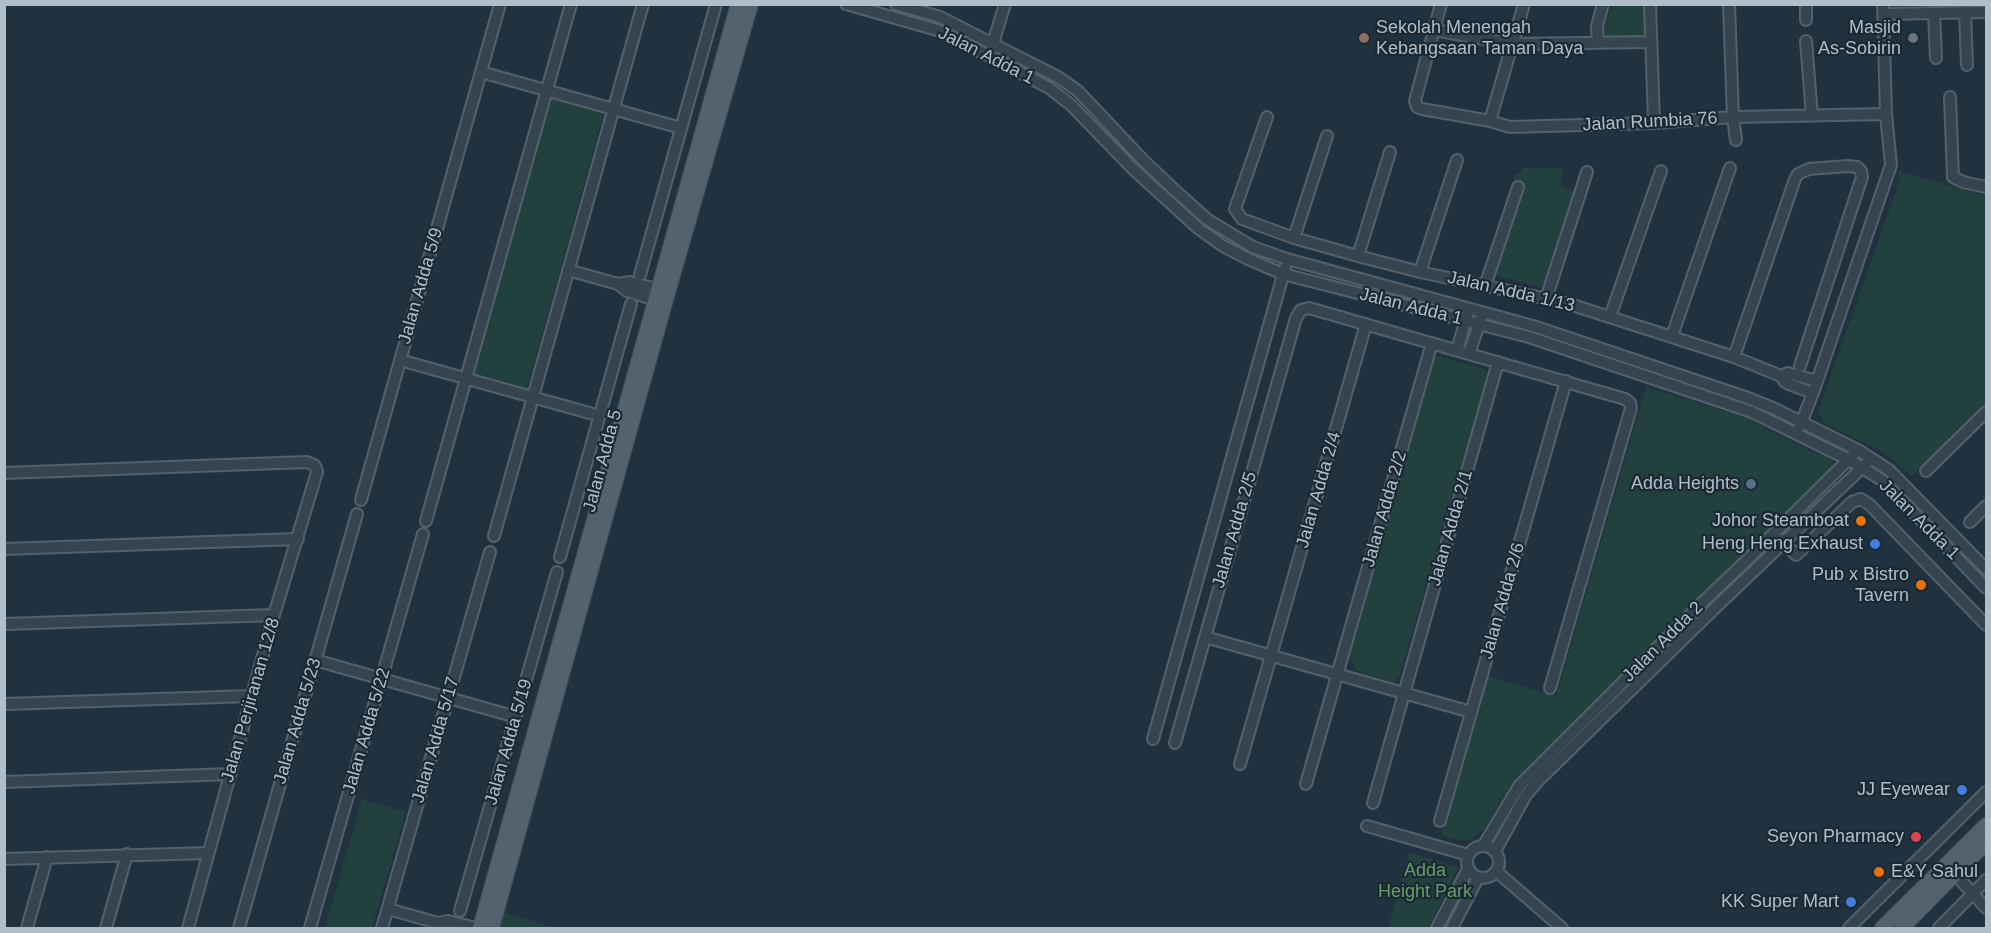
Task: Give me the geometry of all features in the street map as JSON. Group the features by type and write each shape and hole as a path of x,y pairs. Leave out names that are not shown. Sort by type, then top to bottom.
{"main road":[{"name":"Jalan Adda 5","path":"492,928 572,621 745,6"},
{"name":"Jalan Adda 5","path":"478,928 572,621"},
{"path":"1902,928 1986,825"},
{"path":"1882,928 1986,843"}],"street":[{"name":"Jalan Adda 5/9","path":"361,500 500,4"},
{"path":"426,521 571,4"},
{"path":"494,536 643,4"},
{"path":"640,275 716,4"},
{"name":"Jalan Adda 1","path":"846,4 937,30 1049,88 1071,105 1132,168 1199,229 1223,246 1248,259 1283,274 1529,337 1738,407 1849,460 1882,480 1986,588"},
{"name":"Jalan Adda 1","path":"896,4 940,17 1058,77 1078,91 1143,160 1208,220 1253,247 1287,259 1533,326 1748,398 1857,450 1889,470 1986,569"},
{"path":"989,56 1005,4"},
{"path":"1442,4 1434,30 1512,44 1650,42"},
{"path":"1490,121 1524,4"},
{"path":"1598,42 1597,26 1603,4"},
{"path":"1650,4 1654,123"},
{"path":"1729,4 1733,117 1736,140"},
{"path":"1806,4 1806,20"},
{"path":"1796,434 1813,393 1891,165 1886,114 1883,9 1934,13 1963,10 1986,12"},
{"path":"1963,10 1967,65"},
{"path":"1934,13 1936,58"},
{"name":"Jalan Rumbia 76","path":"1434,30 1415,101 1417,106 1422,109 1490,121 1510,128 1654,123 1733,117 1886,114"},
{"path":"1806,40 1812,116"},
{"path":"481,72 681,128"},
{"path":"1950,97 1953,177 1963,182 1986,187"},
{"name":"Jalan Adda 1/13","path":"1267,117 1235,209 1242,219 1294,238 1358,256 1546,299 1610,317 1734,357 1781,376"},
{"path":"1294,238 1327,136"},
{"path":"1358,256 1390,152"},
{"path":"1420,272 1457,160"},
{"path":"1734,357 1795,178 1809,169 1857,167 1862,177 1800,366"},
{"path":"1672,336 1730,168"},
{"path":"1610,317 1661,171"},
{"path":"1546,299 1587,172"},
{"path":"1485,286 1518,187"},
{"path":"1153,739 1287,259"},
{"path":"568,270 618,284 627,291 662,296"},
{"path":"560,557 631,304"},
{"name":"Jalan Adda 2/5","path":"1174,743 1296,318 1301,310 1309,308 1366,324"},
{"path":"1456,350 1469,309"},
{"path":"1469,354 1483,312"},
{"path":"1366,324 1566,381 1625,399 1630,403 1631,408 1551,688"},
{"name":"Jalan Adda 2/4","path":"1240,764 1366,324"},
{"name":"Jalan Adda 2/2","path":"1306,784 1432,343"},
{"path":"400,360 600,416"},
{"name":"Jalan Adda 2/1","path":"1372,802 1498,362"},
{"path":"1813,393 1785,382 1781,376 1788,373 1817,381"},
{"name":"Jalan Adda 2/6","path":"1440,821 1566,381"},
{"path":"1926,471 1986,412"},
{"name":"Jalan Adda 2","path":"1495,851 1526,795 1554,760 1706,599 1857,450"},
{"name":"Jalan Adda 2","path":"1468,855 1474,848 1483,846 1519,786 1554,760 1871,459"},
{"name":"Jalan Perjiranan 12/8","path":"4,473 307,462 314,465 317,472 274,615 188,928"},
{"path":"1774,533 1796,555 1852,502 1861,499 1870,505 1986,625"},
{"path":"1970,522 1986,506"},
{"name":"Jalan Adda 5/23","path":"239,928 357,514"},
{"name":"Jalan Adda 5/22","path":"310,928 423,534"},
{"path":"4,549 298,539"},
{"name":"Jalan Adda 5/17","path":"382,928 490,552"},
{"name":"Jalan Adda 5/19","path":"460,911 557,572"},
{"path":"4,624 274,615"},
{"path":"1205,637 1471,712"},
{"path":"315,660 516,717"},
{"path":"4,704 252,696"},
{"path":"4,782 230,774"},
{"path":"1849,928 1986,792"},
{"path":"1367,826 1468,855 1468,869 1437,928"},
{"path":"1468,869 1478,878 1488,878 1496,871 1499,863 1495,851 1483,846"},
{"path":"4,859 208,853"},
{"path":"106,928 127,854"},
{"path":"27,928 47,857"},
{"path":"1951,870 1986,908"},
{"path":"1496,871 1562,928"},
{"path":"1452,928 1478,878"},
{"path":"1939,928 1986,880"},
{"path":"388,909 441,926 448,921 478,928"}],"green space":[{"path":"1611,5 1646,5 1647,32 1643,38 1608,38 1604,28"},
{"path":"551,98 604,113 527,388 473,373"},
{"path":"1522,168 1564,168 1560,186 1578,193 1547,289 1495,275 1524,185 1514,182 1514,174 1522,173"},
{"path":"1898,171 1986,196 1986,404 1912,476 1881,451 1825,424 1818,412 1900,180"},
{"path":"1438,356 1485,369 1488,374 1399,677 1393,683 1357,671 1350,658 1433,359"},
{"path":"1646,387 1748,418 1814,453 1826,455 1832,462 1831,469 1512,783 1483,830 1471,839 1463,841 1441,836 1487,676 1556,696"},
{"path":"362,799 406,812 372,928 325,928"},
{"name":"Adda Height Park","path":"1409,852 1459,867 1428,928 1388,928"},
{"path":"501,912 555,928 496,928"}],"place":[{"name":"Sekolah Menengah Kebangsaan Taman Daya","path":"1364,38"},
{"name":"Masjid As-Sobirin","path":"1913,38"},
{"name":"Adda Heights","path":"1751,484"},
{"name":"Johor Steamboat","path":"1861,521"},
{"name":"Heng Heng Exhaust","path":"1875,544"},
{"name":"Pub x Bistro Tavern","path":"1921,585"},
{"name":"JJ Eyewear","path":"1962,790"},
{"name":"Seyon Pharmacy","path":"1916,837"},
{"name":"E&Y Sahul","path":"1879,872"},
{"name":"KK Super Mart","path":"1851,902"}]}
